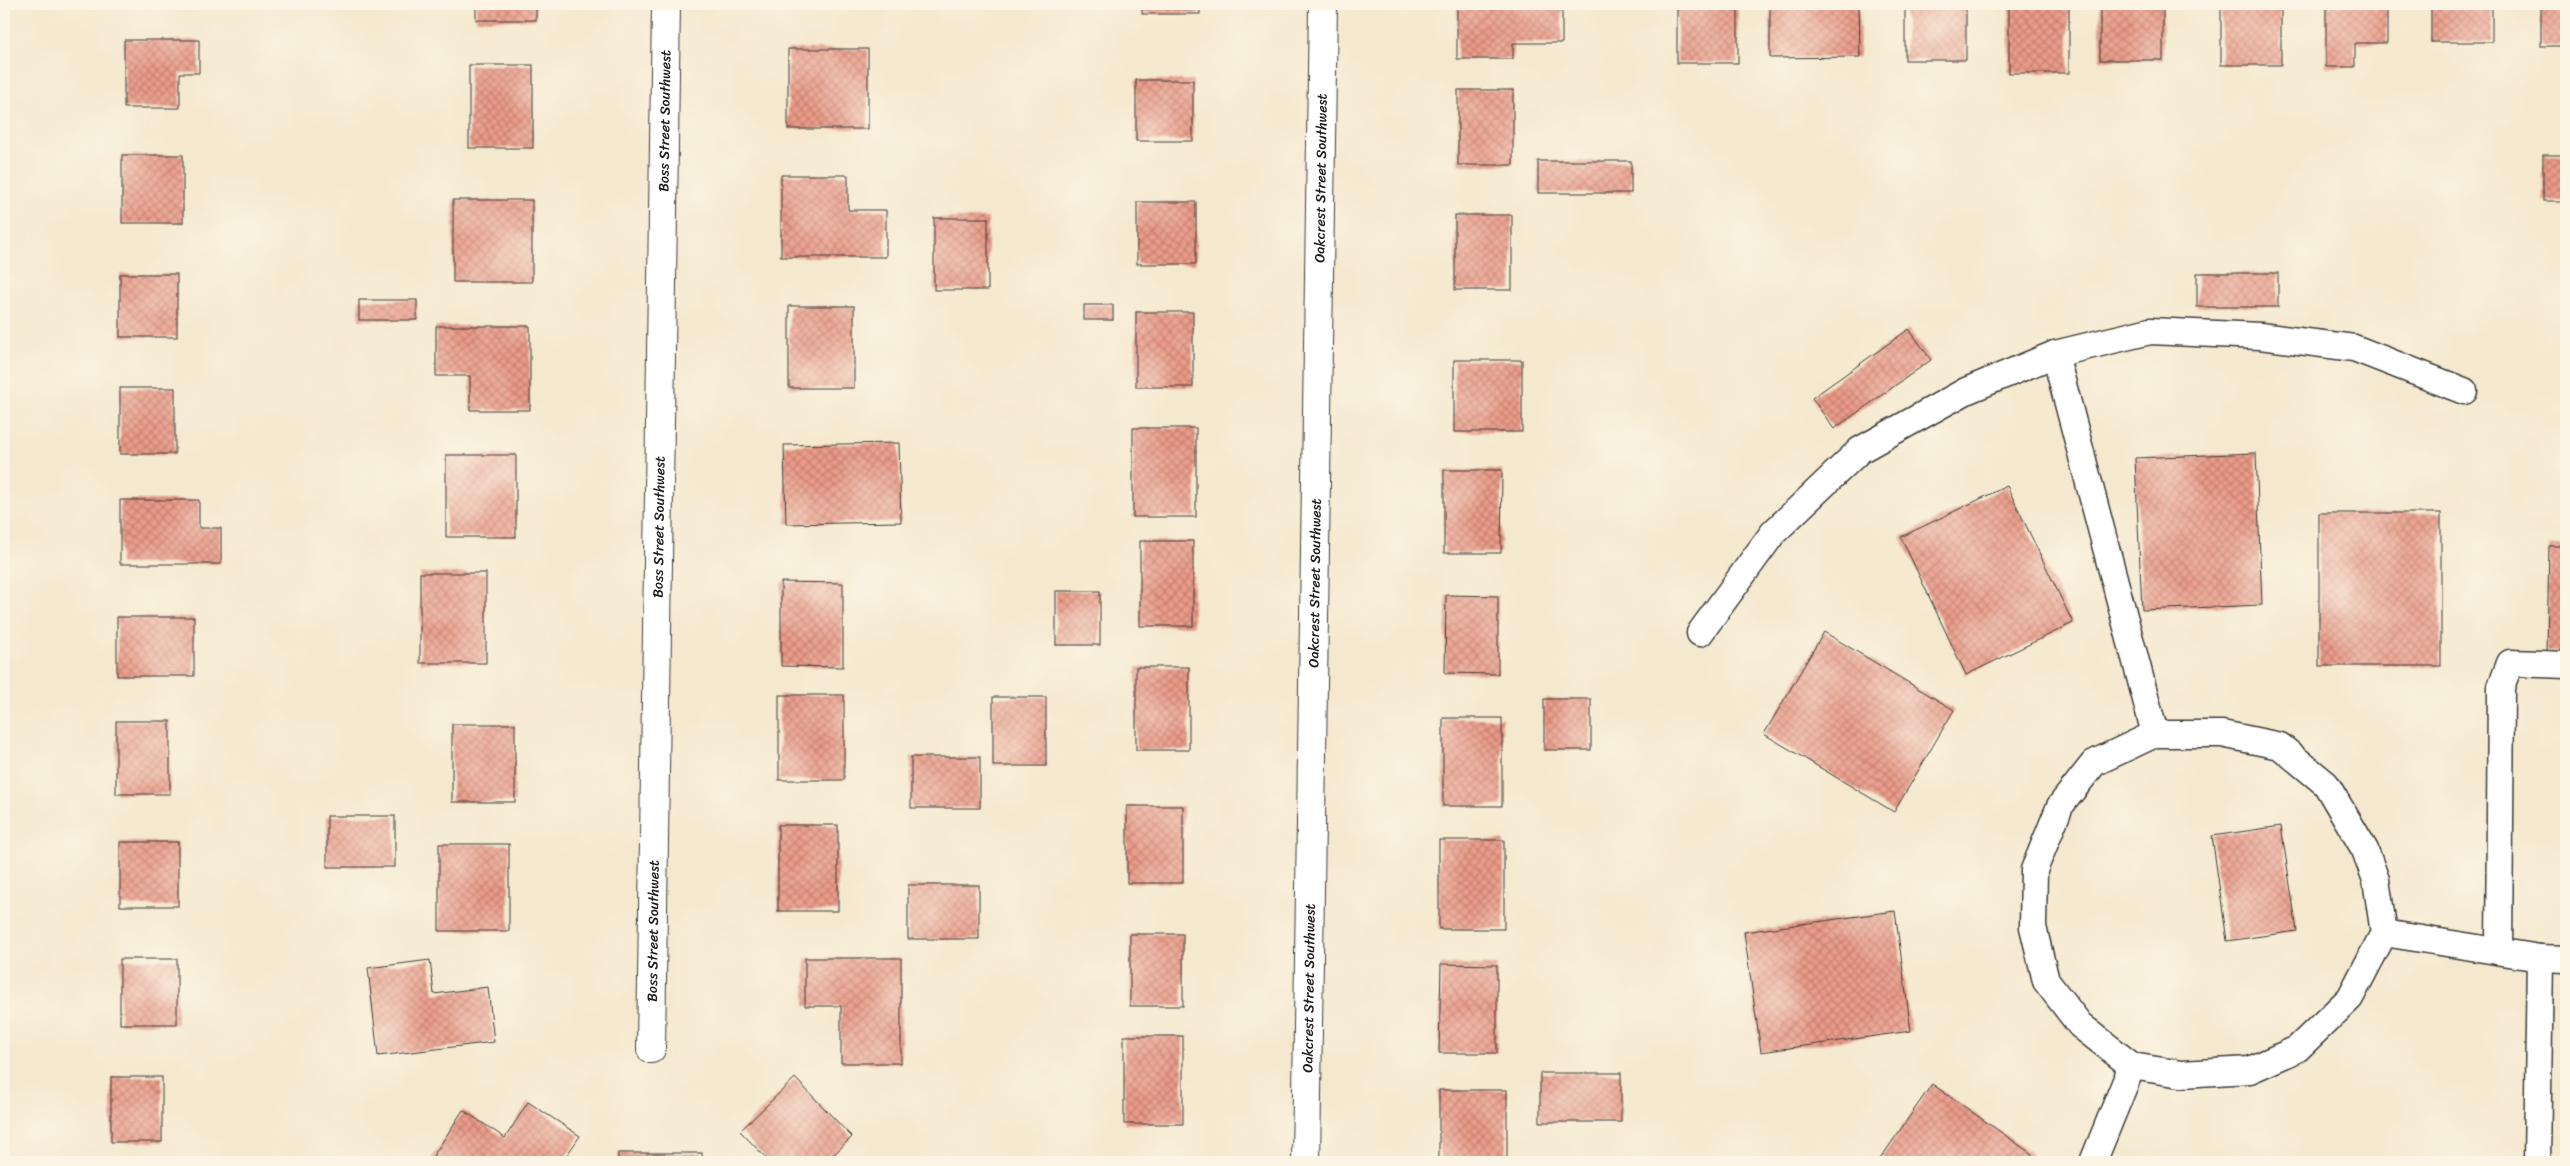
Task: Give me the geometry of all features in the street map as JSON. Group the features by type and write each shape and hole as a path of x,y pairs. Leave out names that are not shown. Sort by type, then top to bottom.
{"street":[{"name":"Boss Street Southwest","path":"651,1050 666,4"},
{"name":"Oakcrest Street Southwest","path":"1306,1162 1322,4"}],"lane":[{"path":"1700,633 1773,533 1860,450 1966,391 2054,354 2150,331 2260,336 2354,348 2464,391"},
{"path":"2054,354 2155,734"},
{"path":"2499,952 2501,688 2510,663 2566,665"},
{"path":"2155,734 2222,734 2280,746 2326,784 2365,850 2376,880 2384,933 2350,998 2297,1050 2250,1070 2180,1074 2132,1066 2080,1025 2046,981 2033,927 2034,870 2060,806 2094,764 2155,734"},
{"path":"2384,933 2499,952 2566,960"},
{"path":"2537,1162 2540,958"},
{"path":"2093,1162 2132,1066"}],"building":[{"path":"476,4 536,4 536,20 476,20"},
{"path":"1142,4 1200,4 1200,14 1142,14"},
{"path":"1457,4 1562,4 1562,43 1513,43 1513,59 1457,59"},
{"path":"1770,4 1859,4 1860,57 1770,58"},
{"path":"1905,4 1966,4 1966,60 1905,60"},
{"path":"2009,4 2069,4 2069,73 2009,73"},
{"path":"2100,4 2163,4 2163,60 2100,60"},
{"path":"2221,4 2281,4 2281,65 2221,65"},
{"path":"2326,4 2387,4 2387,43 2355,43 2355,67 2326,67"},
{"path":"2431,4 2492,4 2492,42 2431,42"},
{"path":"2541,4 2566,4 2566,46 2541,46"},
{"path":"1677,6 1738,6 1738,63 1677,63"},
{"path":"124,40 199,40 199,73 180,73 180,108 124,108"},
{"path":"788,49 868,49 868,129 788,129"},
{"path":"469,65 533,65 533,148 469,148"},
{"path":"1136,80 1193,80 1193,141 1136,141"},
{"path":"1458,90 1513,90 1513,165 1458,165"},
{"path":"122,155 183,155 183,223 122,223"},
{"path":"2543,155 2566,155 2566,201 2543,201"},
{"path":"1538,161 1631,161 1631,193 1538,193"},
{"path":"781,175 848,175 848,210 886,210 886,257 781,257"},
{"path":"453,200 532,200 532,282 453,282"},
{"path":"1137,202 1196,202 1196,264 1137,264"},
{"path":"1455,215 1512,215 1512,290 1455,290"},
{"path":"934,218 988,218 988,290 934,290"},
{"path":"2197,273 2278,273 2278,307 2197,307"},
{"path":"120,274 177,274 177,337 120,337"},
{"path":"359,300 417,300 417,320 359,320"},
{"path":"1084,305 1113,305 1113,320 1084,320"},
{"path":"789,306 854,306 854,388 789,388"},
{"path":"1136,312 1193,312 1193,387 1136,387"},
{"path":"436,326 530,326 530,410 470,410 470,376 436,376"},
{"path":"1909,329 1931,360 1834,429 1812,398"},
{"path":"1454,360 1522,360 1522,432 1454,432"},
{"path":"120,388 175,388 175,454 120,454"},
{"path":"1133,428 1196,428 1196,517 1133,517"},
{"path":"899,443 901,522 786,524 784,445"},
{"path":"2256,453 2262,605 2142,610 2135,458"},
{"path":"446,455 516,455 516,537 446,537"},
{"path":"1444,470 1502,470 1501,553 1444,553"},
{"path":"2007,486 2073,623 1966,675 1901,537"},
{"path":"120,500 199,500 199,528 221,528 221,564 120,564"},
{"path":"2319,513 2441,513 2441,666 2319,666"},
{"path":"1140,541 1193,541 1193,626 1140,626"},
{"path":"2549,546 2566,546 2566,652 2547,652"},
{"path":"420,573 486,573 486,663 420,663"},
{"path":"781,582 843,583 843,667 781,666"},
{"path":"1056,591 1100,591 1100,645 1056,645"},
{"path":"1446,595 1498,596 1498,674 1445,673"},
{"path":"117,617 194,617 194,676 117,676"},
{"path":"1824,632 1954,710 1894,812 1764,734"},
{"path":"1136,667 1189,667 1189,750 1136,750"},
{"path":"779,695 844,695 844,780 779,780"},
{"path":"993,697 1046,697 1046,766 993,766"},
{"path":"1544,699 1591,699 1591,750 1544,750"},
{"path":"1443,718 1502,718 1502,806 1443,806"},
{"path":"116,721 170,721 170,794 116,794"},
{"path":"452,724 515,724 515,802 452,802"},
{"path":"911,757 980,757 980,808 911,808"},
{"path":"1127,806 1183,806 1183,883 1127,883"},
{"path":"327,816 395,816 395,867 327,867"},
{"path":"778,825 838,825 838,911 778,911"},
{"path":"2281,826 2297,931 2227,941 2212,836"},
{"path":"1439,840 1504,840 1504,929 1439,929"},
{"path":"120,842 178,842 178,906 120,906"},
{"path":"439,844 509,844 509,931 439,931"},
{"path":"908,885 979,885 979,939 908,939"},
{"path":"1895,911 1911,1031 1761,1052 1744,932"},
{"path":"1130,934 1183,934 1183,1006 1130,1006"},
{"path":"805,958 901,958 901,1063 841,1063 841,1006 805,1006"},
{"path":"120,959 177,959 177,1024 120,1024"},
{"path":"430,960 434,994 488,987 494,1042 378,1056 368,968"},
{"path":"1441,964 1497,965 1497,1053 1439,1053"},
{"path":"1124,1036 1183,1036 1183,1124 1124,1124"},
{"path":"1540,1073 1621,1073 1621,1122 1540,1122"},
{"path":"111,1077 162,1077 162,1142 111,1142"},
{"path":"795,1078 852,1137 826,1162 770,1162 740,1131"},
{"path":"1932,1084 2032,1154 2026,1162 1878,1162"},
{"path":"1439,1090 1507,1090 1507,1162 1439,1162"},
{"path":"528,1102 580,1136 562,1162 430,1161 463,1110 505,1138"},
{"path":"618,1153 702,1153 702,1162 618,1162"}]}
